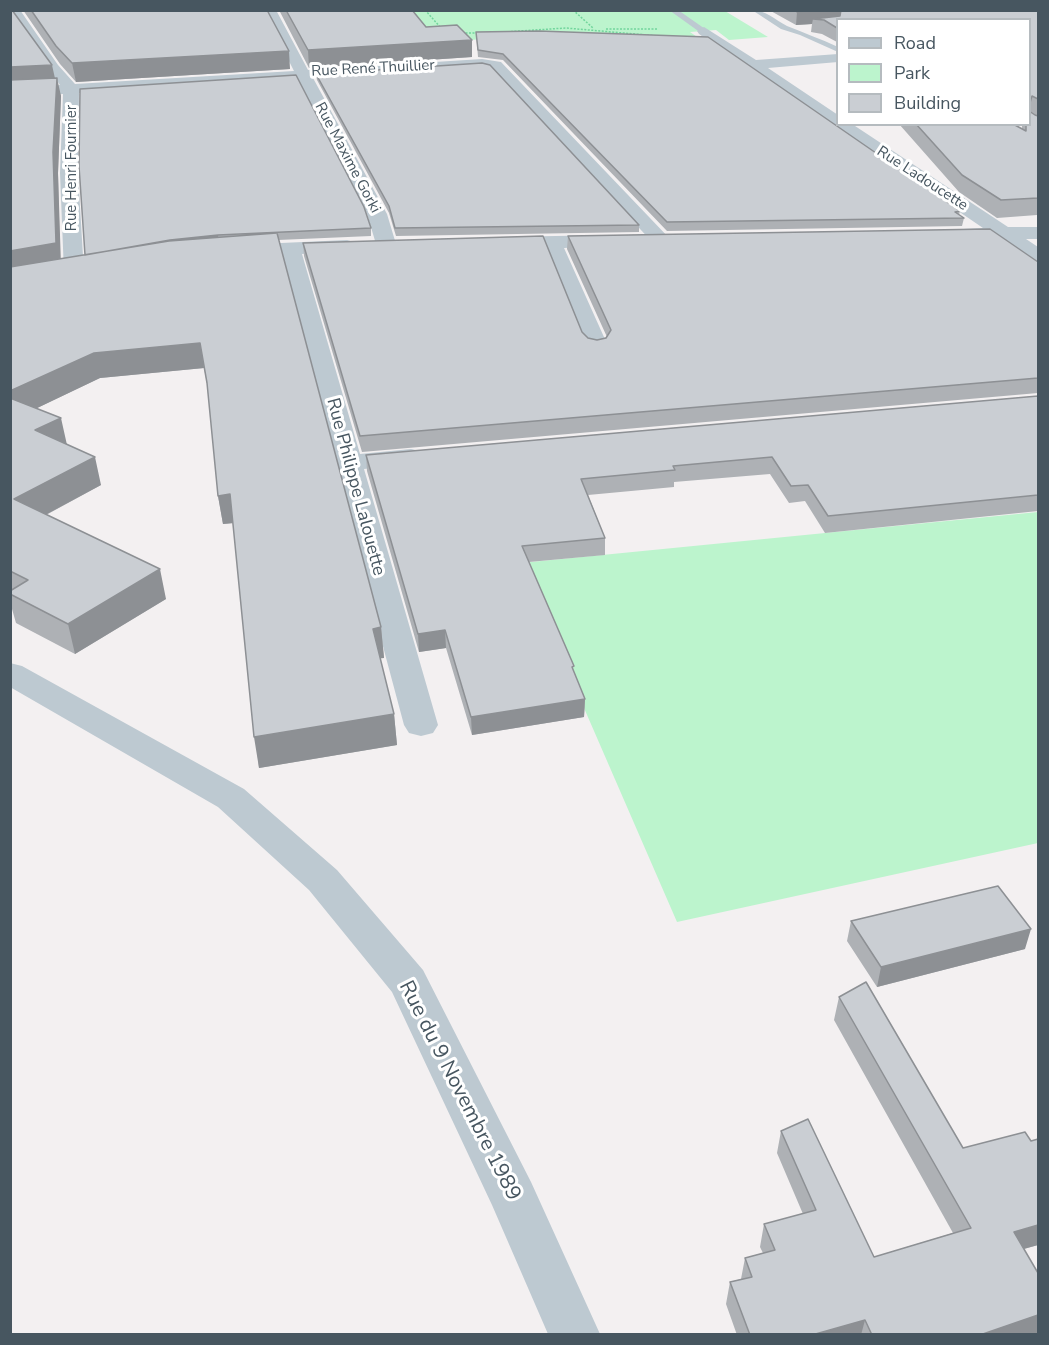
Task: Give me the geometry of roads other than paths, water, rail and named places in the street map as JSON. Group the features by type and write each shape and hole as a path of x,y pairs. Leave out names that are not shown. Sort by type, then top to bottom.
{"street":[{"name":"Rue Henri Fournier","path":"13,10 53,68 71,89 69,173 74,273"},
{"name":"Rue Maxime Gorki","path":"269,10 394,244 290,249"},
{"name":"Rue Ladoucette","path":"705,32 836,122"},
{"path":"754,65 836,58"},
{"name":"Rue René Thuillier","path":"10,93 482,63 496,65 660,240"},
{"name":"Rue Ladoucette","path":"842,126 1038,256"},
{"path":"934,235 1038,233"},
{"path":"481,243 684,240"},
{"path":"552,242 596,346"},
{"path":"219,252 290,249"},
{"name":"Rue Philippe Lalouette","path":"290,249 320,353 347,463 421,725"},
{"path":"53,277 96,269"},
{"path":"347,463 434,455"},
{"name":"Rue du 9 Novembre 1989","path":"10,673 231,798 330,889 408,982 514,1198 574,1335"}],"lane":[{"path":"672,10 705,32"},
{"path":"755,10 836,50"},
{"path":"791,29 814,27"}]}
